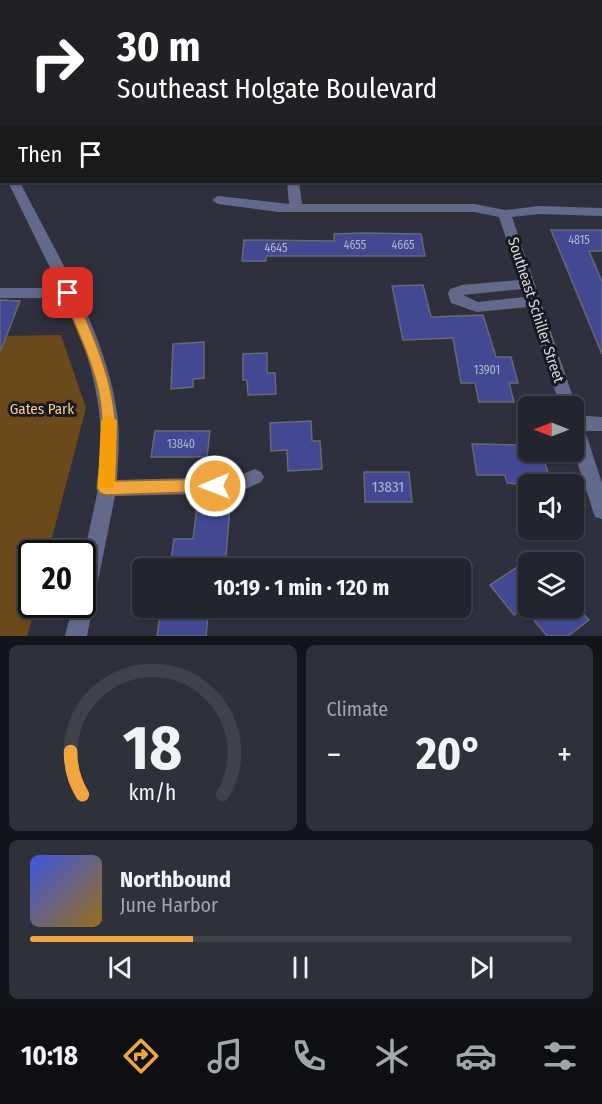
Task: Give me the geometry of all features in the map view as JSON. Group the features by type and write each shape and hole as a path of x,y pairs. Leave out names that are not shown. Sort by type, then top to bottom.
{"street":[{"path":"14,183 68,293 93,351 106,395 110,441 106,488 76,636"},
{"path":"293,183 296,208"},
{"path":"218,200 254,206 296,208 474,208 505,214 539,210 602,212"},
{"name":"Southeast Schiller Street","path":"505,214 565,396"},
{"path":"528,284 462,290 455,293 456,299 477,307 533,301"},
{"path":"0,293 68,293"},
{"path":"584,423 602,424"},
{"path":"584,456 602,511"},
{"path":"106,488 237,485 255,477"}],"green space":[{"name":"Gates Park","path":"61,335 86,408 51,540 18,540 18,618 32,618 27,636 0,636 0,336"}],"building":[{"path":"551,230 602,230 602,251 589,251 602,282 602,354"},
{"path":"334,234 421,234 425,256 266,256 266,261 242,261 244,240 334,241"},
{"path":"423,285 431,317 483,315 496,357 511,357 518,383 509,383 514,402 479,402 475,383 461,383 453,338 403,340 392,286"},
{"path":"0,300 20,301 1,350 0,350"},
{"path":"204,342 204,378 193,379 193,387 171,389 173,344"},
{"path":"267,353 267,373 275,373 276,394 248,395 247,380 243,380 243,354"},
{"path":"311,421 312,441 320,441 322,469 288,471 287,450 271,451 270,423"},
{"path":"155,431 210,431 207,457 151,457"},
{"path":"472,444 516,445 518,462 545,462 548,474 518,474 518,484 507,483 505,475 477,475"},
{"path":"364,472 409,472 412,502 365,502"},
{"path":"197,507 230,507 226,558 171,558 174,539 193,539"},
{"path":"518,567 518,612 514,615 490,585"},
{"path":"584,615 589,620 568,636 547,636 532,618 584,618"},
{"path":"160,618 208,618 206,636 157,636"}],"slow traffic":[{"path":"107,483 110,456 109,421"}],"route":[{"path":"68,293 93,351 106,395 110,441 106,488 215,486"}]}
